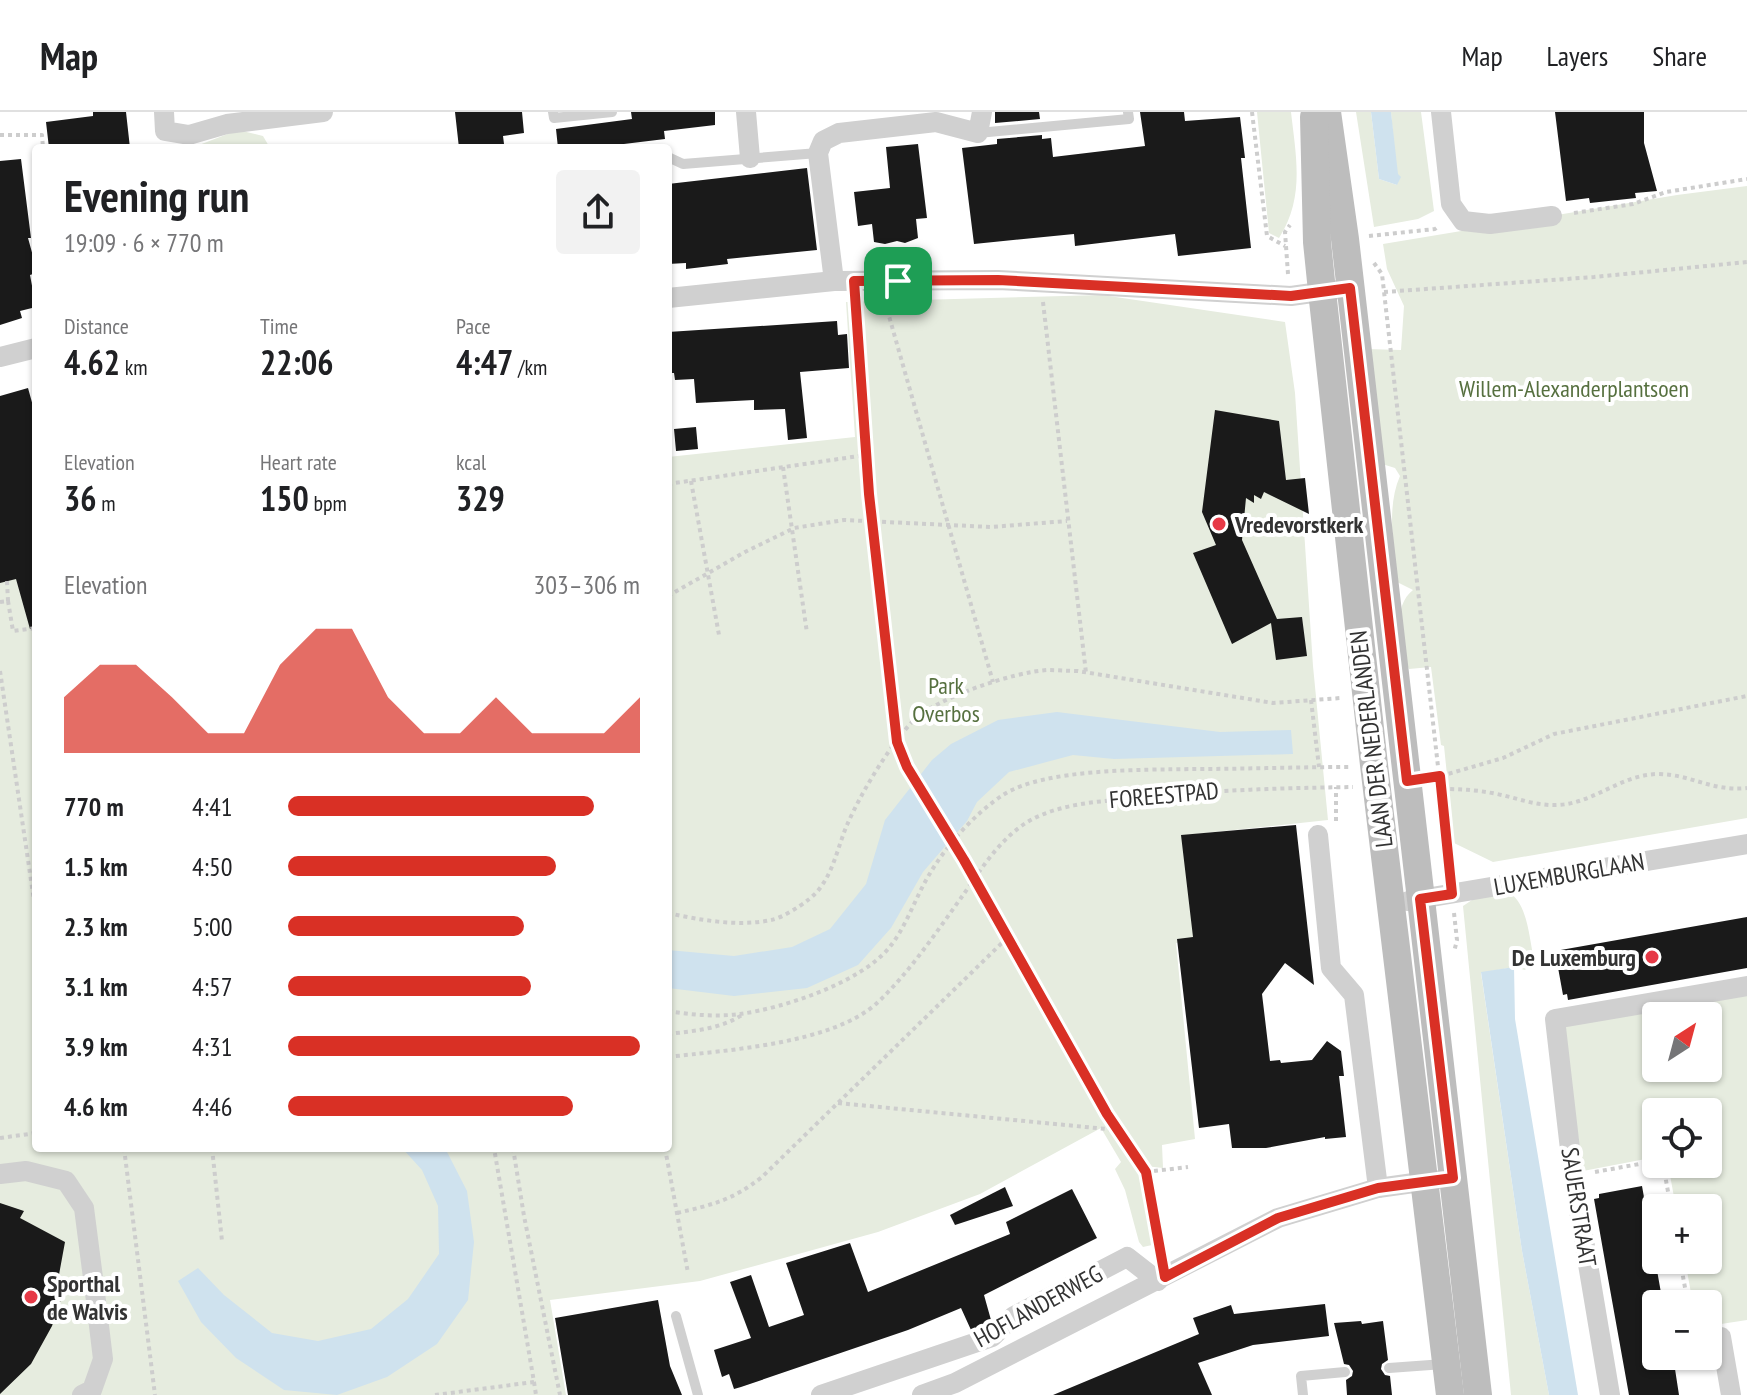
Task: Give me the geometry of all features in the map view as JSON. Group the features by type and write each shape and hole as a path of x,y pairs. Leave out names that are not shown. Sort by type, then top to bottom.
{"main road":[{"name":"LAAN DER NEDERLANDEN","path":"1314,112 1317,242 1376,785 1425,1182 1434,1364 1450,1395"},
{"name":"LAAN DER NEDERLANDEN","path":"1327,112 1478,1395"}],"street":[{"path":"164,112 165,131 189,135 226,118 323,112"},
{"path":"746,112 750,158"},
{"path":"844,281 818,153 823,141 839,133 936,122 978,133 982,112"},
{"path":"1441,112 1451,204 1463,221 1490,224 1552,216"},
{"path":"672,298 844,281 998,280 1276,296 1350,288"},
{"path":"0,357 32,349"},
{"path":"1318,835 1331,968 1354,995 1378,1188"},
{"name":"LUXEMBURGLAAN","path":"1390,904 1747,844"},
{"name":"SAUERSTRAAT","path":"1610,1395 1573,1175 1555,1019 1747,986"},
{"path":"0,1174 26,1171 66,1181 84,1208 103,1359 92,1390 82,1395"},
{"name":"HOFLANDERWEG","path":"922,1395 955,1383 1278,1218 1378,1188 1453,1178"},
{"name":"HOFLANDERWEG","path":"821,1395 992,1337 1014,1316 1127,1257 1161,1279"},
{"path":"1722,1343 1731,1395"}],"lane":[{"path":"553,112 554,118 612,112"},
{"path":"1052,112 1053,126"},
{"path":"978,133 1129,119 1128,112"},
{"path":"672,159 683,164 818,153"},
{"path":"676,1316 698,1395"},
{"path":"1389,1368 1474,1361"},
{"path":"1303,1395 1301,1376 1345,1372"}],"path":[{"path":"1252,112 1267,236 1285,246"},
{"path":"0,135 42,135 43,144"},
{"path":"1552,216 1633,204 1666,192 1747,179"},
{"path":"1369,236 1435,229 1458,213"},
{"path":"1452,961 1457,940 1442,789 1384,292 1747,262"},
{"path":"844,281 897,742 907,767 1117,1130 1146,1172 1161,1279"},
{"path":"878,281 993,683"},
{"path":"1040,282 1086,673"},
{"path":"672,483 866,455"},
{"path":"783,467 807,633"},
{"path":"691,481 719,635"},
{"path":"672,594 794,528 844,520 950,527 1067,521"},
{"path":"7,581 13,631 32,629"},
{"path":"0,602 8,601"},
{"path":"672,914 730,922 773,920 808,900 823,886 847,825 866,790 914,720 954,696 993,683 1046,670 1086,673 1273,703 1345,698"},
{"path":"0,671 32,887"},
{"path":"1407,781 1440,776 1503,758 1554,734 1747,696"},
{"path":"1311,700 1319,767"},
{"path":"672,1012 748,1012 793,1001 846,979 874,963 890,947 941,856 974,820 1004,794 1035,782 1086,773 1141,769 1352,767"},
{"path":"1442,789 1469,789 1536,804 1557,805 1573,803 1632,777 1657,774 1682,777 1726,790 1747,788"},
{"name":"FOREESTPAD","path":"672,1057 743,1048 837,1028 875,1005 983,865 1016,829 1038,816 1095,801 1223,789 1376,785"},
{"path":"677,1213 740,1194 1007,938"},
{"path":"672,1033 729,1023 748,1012"},
{"path":"838,1103 1117,1130"},
{"path":"0,1138 32,1134"},
{"path":"125,1152 155,1395"},
{"path":"212,1152 222,1241"},
{"path":"495,1152 536,1395"},
{"path":"514,1152 560,1395"},
{"path":"666,1152 688,1273"},
{"path":"1573,1175 1642,1163"},
{"path":"1146,1172 1188,1167"},
{"path":"435,1395 534,1382"}],"green space":[{"path":"1257,112 1291,112 1296,192 1279,238 1269,233"},
{"path":"1356,112 1371,112 1379,179 1397,185 1391,112 1421,112 1434,211 1418,219 1374,227"},
{"path":"238,130 263,136 268,144 202,144"},
{"name":"Willem-Alexanderplantsoen","path":"1747,186 1747,818 1493,862 1454,843 1444,746 1441,745 1431,667 1409,669 1400,639 1402,606 1413,590 1397,582 1392,515 1400,476 1395,468 1379,463 1366,349 1401,350 1404,306 1387,269 1383,244"},
{"name":"Park Overbos","path":"1102,295 1285,322 1295,393 1313,666 1328,820 1186,835 1195,941 1176,943 1195,1139 1162,1145 1163,1168 1136,1165 1143,1178 1152,1245 1143,1247 1139,1242 1125,1190 1115,1169 1121,1162 1101,1128 980,1194 878,1232 700,1281 550,1300 566,1395 0,1395 0,496 32,489 32,1152 672,1152 672,457 855,437 846,302"},
{"path":"1510,893 1524,914 1534,959 1525,970 1514,967 1481,973 1522,1251 1549,1395 1511,1395 1463,906 1478,896"},
{"path":"1747,991 1747,1320 1722,1324 1722,1290 1690,1290 1688,1274 1722,1274 1722,1194 1673,1194 1671,1178 1722,1178 1722,1098 1642,1098 1642,1160 1583,1171 1562,1023 1642,1009 1642,1082 1722,1082 1722,1002 1683,1002"}],"water":[{"path":"1371,112 1391,112 1398,174 1401,177 1397,185 1379,179"},
{"path":"1057,712 1220,732 1291,730 1293,754 1114,759 1073,755 1009,772 977,802 967,821 923,872 891,928 858,965 807,988 734,996 672,988 672,950 734,956 792,947 830,929 866,884 885,820 932,760 951,744 998,720"},
{"path":"1514,967 1515,1019 1578,1395 1549,1395 1522,1251 1481,972"},
{"path":"406,1152 447,1152 467,1191 474,1242 468,1300 437,1344 387,1377 337,1395 284,1390 236,1358 201,1322 178,1281 198,1268 224,1295 272,1333 318,1341 371,1329 408,1299 439,1254 438,1206 422,1170"}],"building":[{"path":"93,112 126,112 130,144 49,144 46,122 93,116"},
{"path":"455,112 522,112 524,133 503,136 504,144 459,144"},
{"path":"631,112 715,112 715,125 664,131 665,139 624,144 558,144 556,129 632,119"},
{"path":"995,112 1039,112 1040,119 995,123"},
{"path":"1140,112 1184,112 1185,121 1240,117 1245,158 1241,158 1251,248 1178,256 1175,234 1075,246 1074,234 974,244 962,148 997,144 997,139 1042,135 1042,139 1051,138 1053,157 1145,146"},
{"path":"1555,112 1644,112 1644,143 1657,191 1635,193 1636,198 1590,203 1589,198 1566,201"},
{"path":"918,144 927,218 916,219 918,238 905,243 874,242 872,224 858,226 854,192 890,188 886,147"},
{"path":"21,159 31,238 28,238 32,252 32,308 20,311 22,318 0,325 0,161"},
{"path":"807,168 817,250 727,259 728,264 686,269 686,263 672,264 672,184"},
{"path":"837,321 838,335 847,334 849,368 800,372 807,438 788,440 785,409 754,410 754,400 696,403 694,379 675,380 672,373 672,332"},
{"path":"28,388 32,402 30,629 16,579 0,583 0,396"},
{"name":"Vredevorstkerk","path":"1215,410 1279,421 1286,480 1305,478 1309,514 1264,492 1261,499 1254,495 1254,503 1246,498 1242,540 1277,619 1302,617 1307,656 1276,660 1271,623 1232,644 1193,553 1216,545 1202,512"},
{"path":"696,427 698,449 676,451 674,429"},
{"path":"1296,825 1314,985 1285,963 1262,994 1270,1061 1312,1060 1327,1041 1341,1051 1344,1076 1339,1076 1346,1137 1325,1137 1266,1148 1232,1148 1229,1124 1199,1128 1177,939 1193,937 1181,835"},
{"name":"De Luxemburg","path":"1747,917 1747,968 1568,1000 1567,994 1563,995 1555,951"},
{"path":"1642,1186 1642,1274 1658,1274 1661,1290 1642,1290 1642,1370 1675,1370 1679,1395 1629,1395 1594,1199 1599,1198 1599,1194"},
{"path":"1005,1187 1013,1206 955,1225 950,1215"},
{"path":"1072,1189 1097,1238 984,1295 991,1320 985,1326 971,1330 961,1308 908,1330 741,1387 734,1389 729,1374 722,1377 714,1350 751,1338 730,1282 751,1275 769,1327 804,1315 786,1263 850,1243 868,1292 1010,1234 1006,1222"},
{"name":"Sporthal de Walvis","path":"0,1203 24,1211 20,1218 65,1242 56,1291 63,1293 52,1326 31,1364 0,1394"},
{"path":"658,1300 670,1366 682,1395 568,1395 555,1318"},
{"path":"1325,1304 1329,1336 1253,1345 1198,1363 1212,1395 1053,1395 1199,1334 1193,1318 1231,1305 1234,1314"},
{"path":"1361,1321 1362,1324 1383,1321 1388,1360 1381,1369 1390,1376 1392,1395 1347,1395 1346,1380 1353,1371 1344,1364 1334,1323"}],"place":[{"name":"Vredevorstkerk","path":"1219,524"},
{"name":"De Luxemburg","path":"1652,957"},
{"name":"Sporthal de Walvis","path":"31,1297"}],"route":[{"path":"998,280 1291,296 1350,288 1407,781 1440,776 1452,894 1420,899 1453,1178 1378,1188 1278,1218 1165,1277 1146,1172 1107,1114 964,860 907,767 897,742 869,494 854,281 898,281 998,280"}]}
